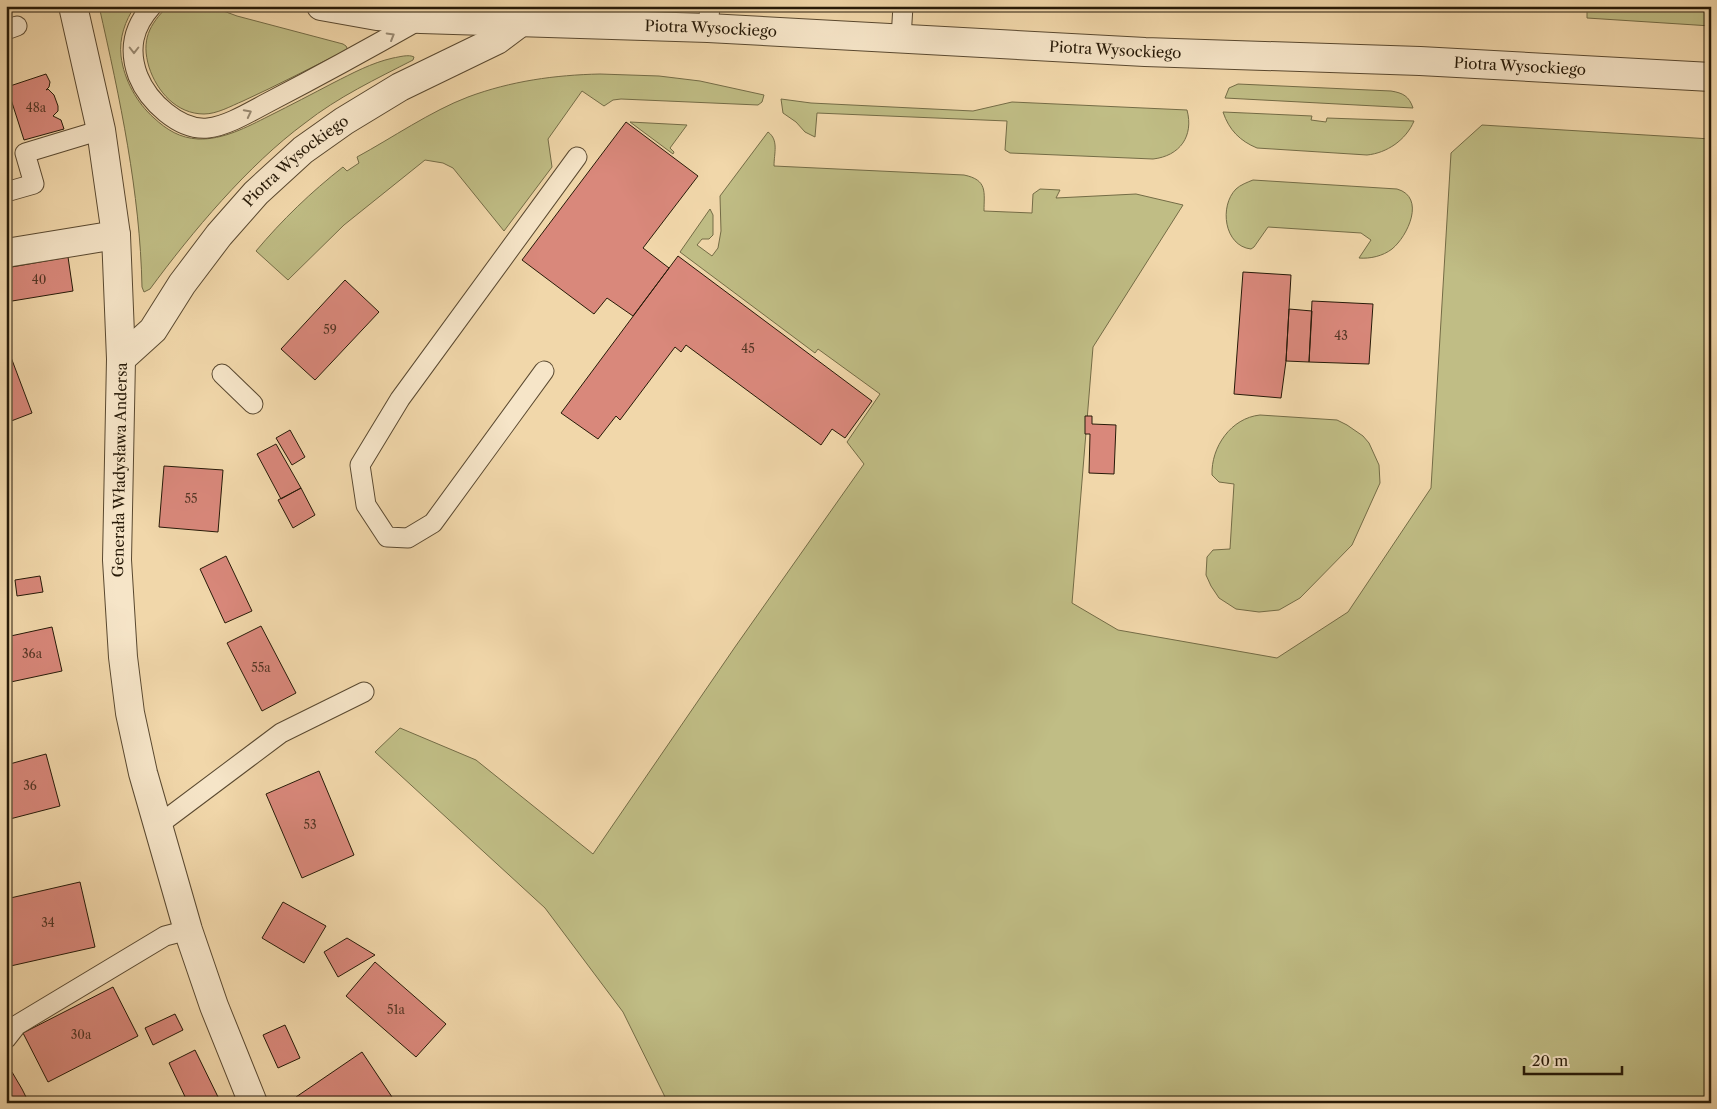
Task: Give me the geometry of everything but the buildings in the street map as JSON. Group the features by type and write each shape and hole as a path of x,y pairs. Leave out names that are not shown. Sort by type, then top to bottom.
{"street":[{"name":"Generała Władysława Andersa","path":"73,6 101,130 116,234 121,359 117,560 123,657 130,713 157,826 188,930 214,1006 253,1103"},
{"name":"Piotra Wysockiego","path":"321,6 369,15 421,19 520,14 709,17 901,38 1144,52 1420,61 1711,77"},
{"name":"Piotra Wysockiego","path":"121,359 153,330 182,284 219,235 256,193 303,150 344,121 400,87 497,40 520,14"},
{"path":"6,253 116,234"}],"lane":[{"path":"152,6 143,15 134,34 134,65 140,80 152,98 166,112 186,125 208,128 232,121 322,75 421,19"},
{"path":"901,38 903,6"},
{"path":"6,192 34,184 25,153 101,130"},
{"path":"544,371 433,523 408,538 387,537 366,505 360,465 400,400 577,156"},
{"path":"222,374 253,404"},
{"path":"157,826 281,733 364,692"},
{"path":"6,1039 17,1025 165,936 188,930"}],"shaded area":[{"path":"99,6 135,6 128,18 121,43 121,56 128,82 142,105 154,118 174,133 191,138 207,139 235,132 370,65 401,56 414,57 413,60 331,105 284,140 222,200 150,289 144,292 128,146"},
{"path":"168,6 210,6 237,16 343,44 347,50 224,109 209,114 194,113 177,106 169,100 157,85 149,67 146,49 148,34 156,20"},
{"path":"1587,6 1711,6 1711,26 1587,18"},
{"path":"600,74 659,76 700,81 764,95 762,102 758,105 621,99 613,100 604,106 582,91 548,139 552,167 504,231 453,168 443,163 425,160 344,225 288,280 256,251 297,207 343,167 347,171 359,163 357,157 440,110 484,91 517,83 550,77"},
{"path":"1238,84 1391,91 1405,96 1413,108 1225,98 1229,88"},
{"path":"781,99 811,103 973,111 1012,102 1187,110 1189,119 1183,143 1171,154 1153,159 1010,153 1005,150 1007,121 817,113 815,137 805,132 796,122 783,113"},
{"path":"1223,112 1312,116 1311,120 1326,122 1327,118 1414,121 1401,140 1382,152 1367,155 1257,148 1245,142 1236,134 1228,124"},
{"path":"630,122 687,125 670,148 674,152 673,154"},
{"path":"1482,125 1711,139 1711,1103 668,1103 623,1012 545,908 375,752 400,728 476,760 593,854 735,647 864,464 847,442 880,394 818,349 815,353 680,252 710,209 713,215 713,235 709,239 702,239 697,245 712,256 718,248 721,231 720,196 768,132 775,143 774,166 964,175 972,177 981,184 984,193 984,211 1032,213 1033,194 1040,189 1060,190 1056,198 1136,194 1183,205 1093,347 1072,603 1118,630 1277,658 1348,612 1431,488 1451,153"},
{"path":"1253,180 1397,189 1406,193 1411,200 1411,217 1404,235 1398,243 1381,255 1372,257 1359,258 1371,240 1361,233 1268,227 1251,249 1235,241 1230,233 1226,215 1227,205 1236,189"},
{"path":"1260,415 1337,420 1347,425 1363,436 1369,443 1379,465 1380,483 1352,545 1300,598 1279,610 1259,612 1236,609 1219,598 1206,575 1207,557 1213,550 1230,549 1234,484 1219,482 1212,475 1215,454 1219,445 1232,428 1250,417"}]}
